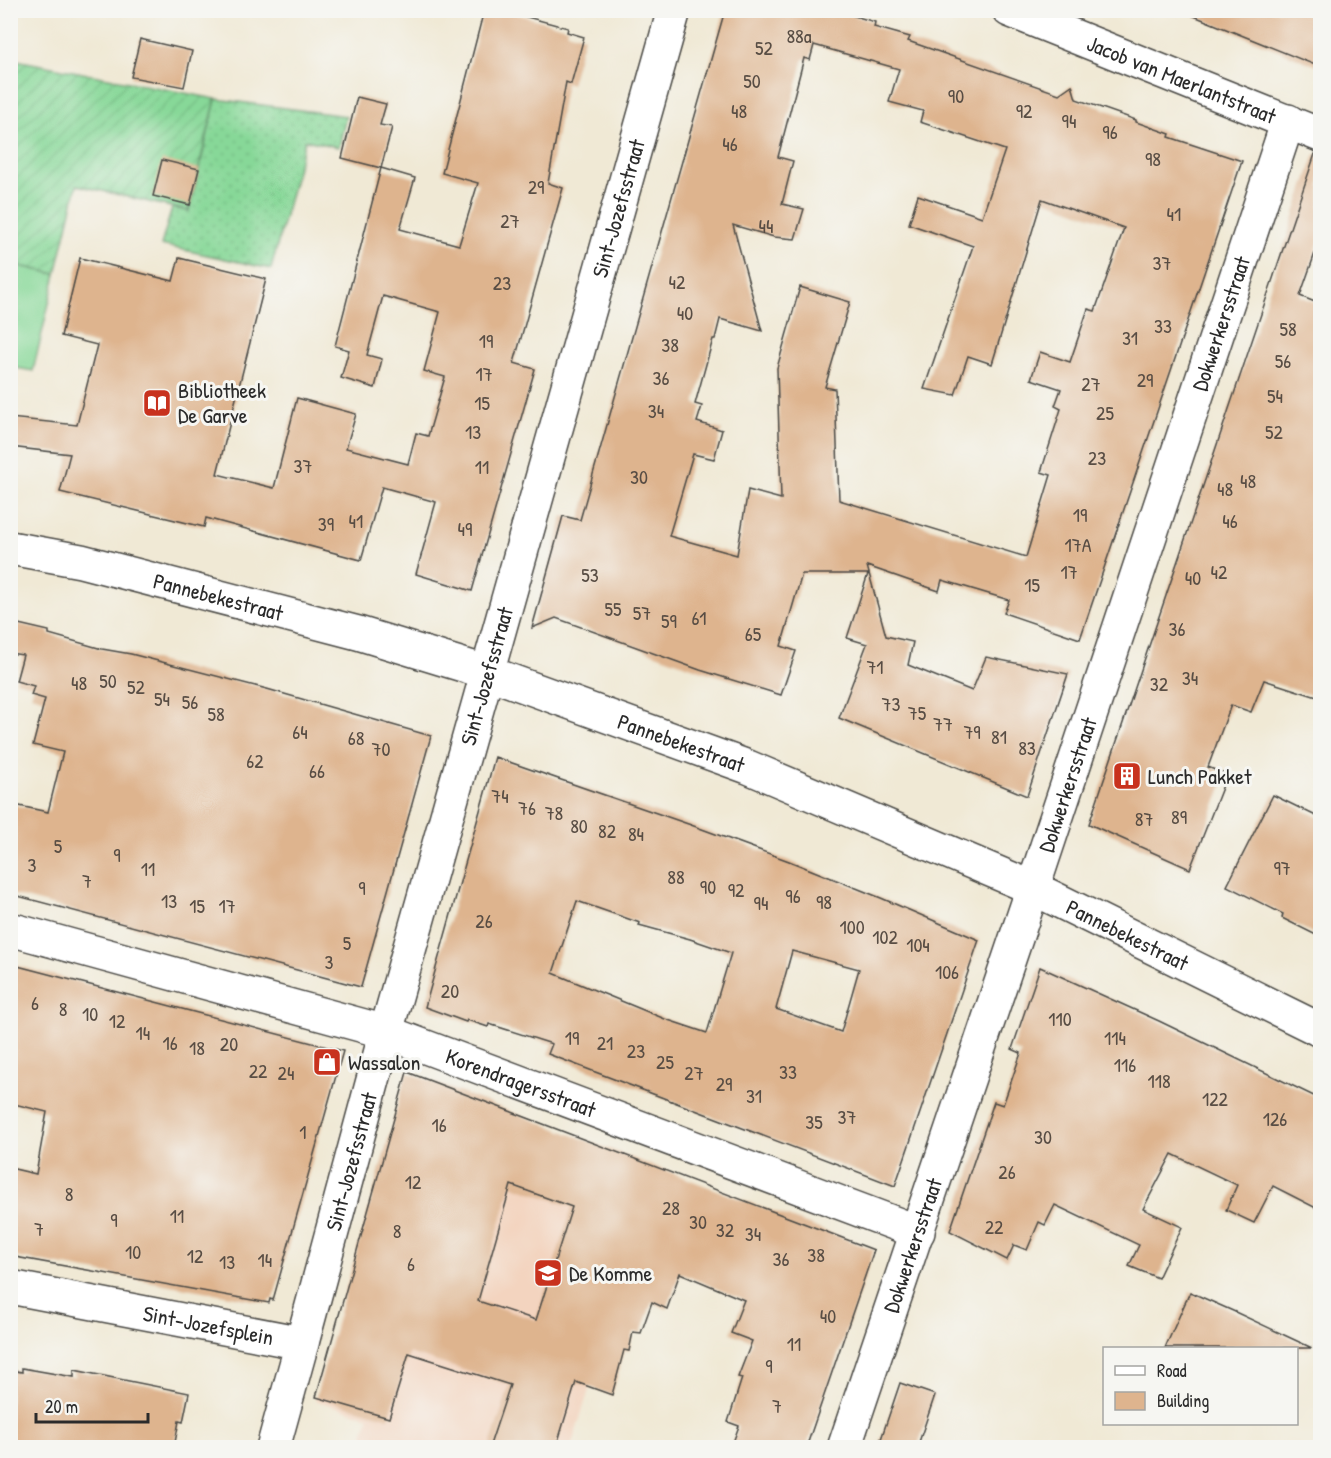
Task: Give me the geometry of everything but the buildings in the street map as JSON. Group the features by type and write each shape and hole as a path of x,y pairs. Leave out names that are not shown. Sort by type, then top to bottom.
{"street":[{"name":"Sint-Jozefsstraat","path":"302,1343 386,1032 674,10"},
{"name":"Jacob van Maerlantstraat","path":"1009,10 1320,135"},
{"name":"Dokwerkersstraat","path":"844,1448 1288,121"},
{"name":"Pannebekestraat","path":"10,548 81,561 346,630 489,673 748,767 1033,888 1320,1030"},
{"name":"Korendragersstraat","path":"10,930 386,1032 918,1232"},
{"name":"Sint-Jozefsplein","path":"10,1287 302,1343 273,1448"}],"shaded area":[{"name":"De Komme","path":"513,1113 669,1172 608,1329 571,1447 359,1447 369,1417 315,1400 353,1262 459,1295"}],"green space":[{"path":"11,59 216,99 188,211 77,185 56,274 11,264"},
{"path":"216,99 346,116 339,147 305,140 271,269 161,245 172,208 189,211"},
{"path":"11,264 56,274 33,371 11,367"}],"place":[{"name":"Bibliotheek De Garve","path":"157,403"},
{"name":"Lunch Pakket","path":"1127,776"},
{"name":"Wassalon","path":"327,1062"},
{"name":"De Komme","path":"548,1273"}]}
